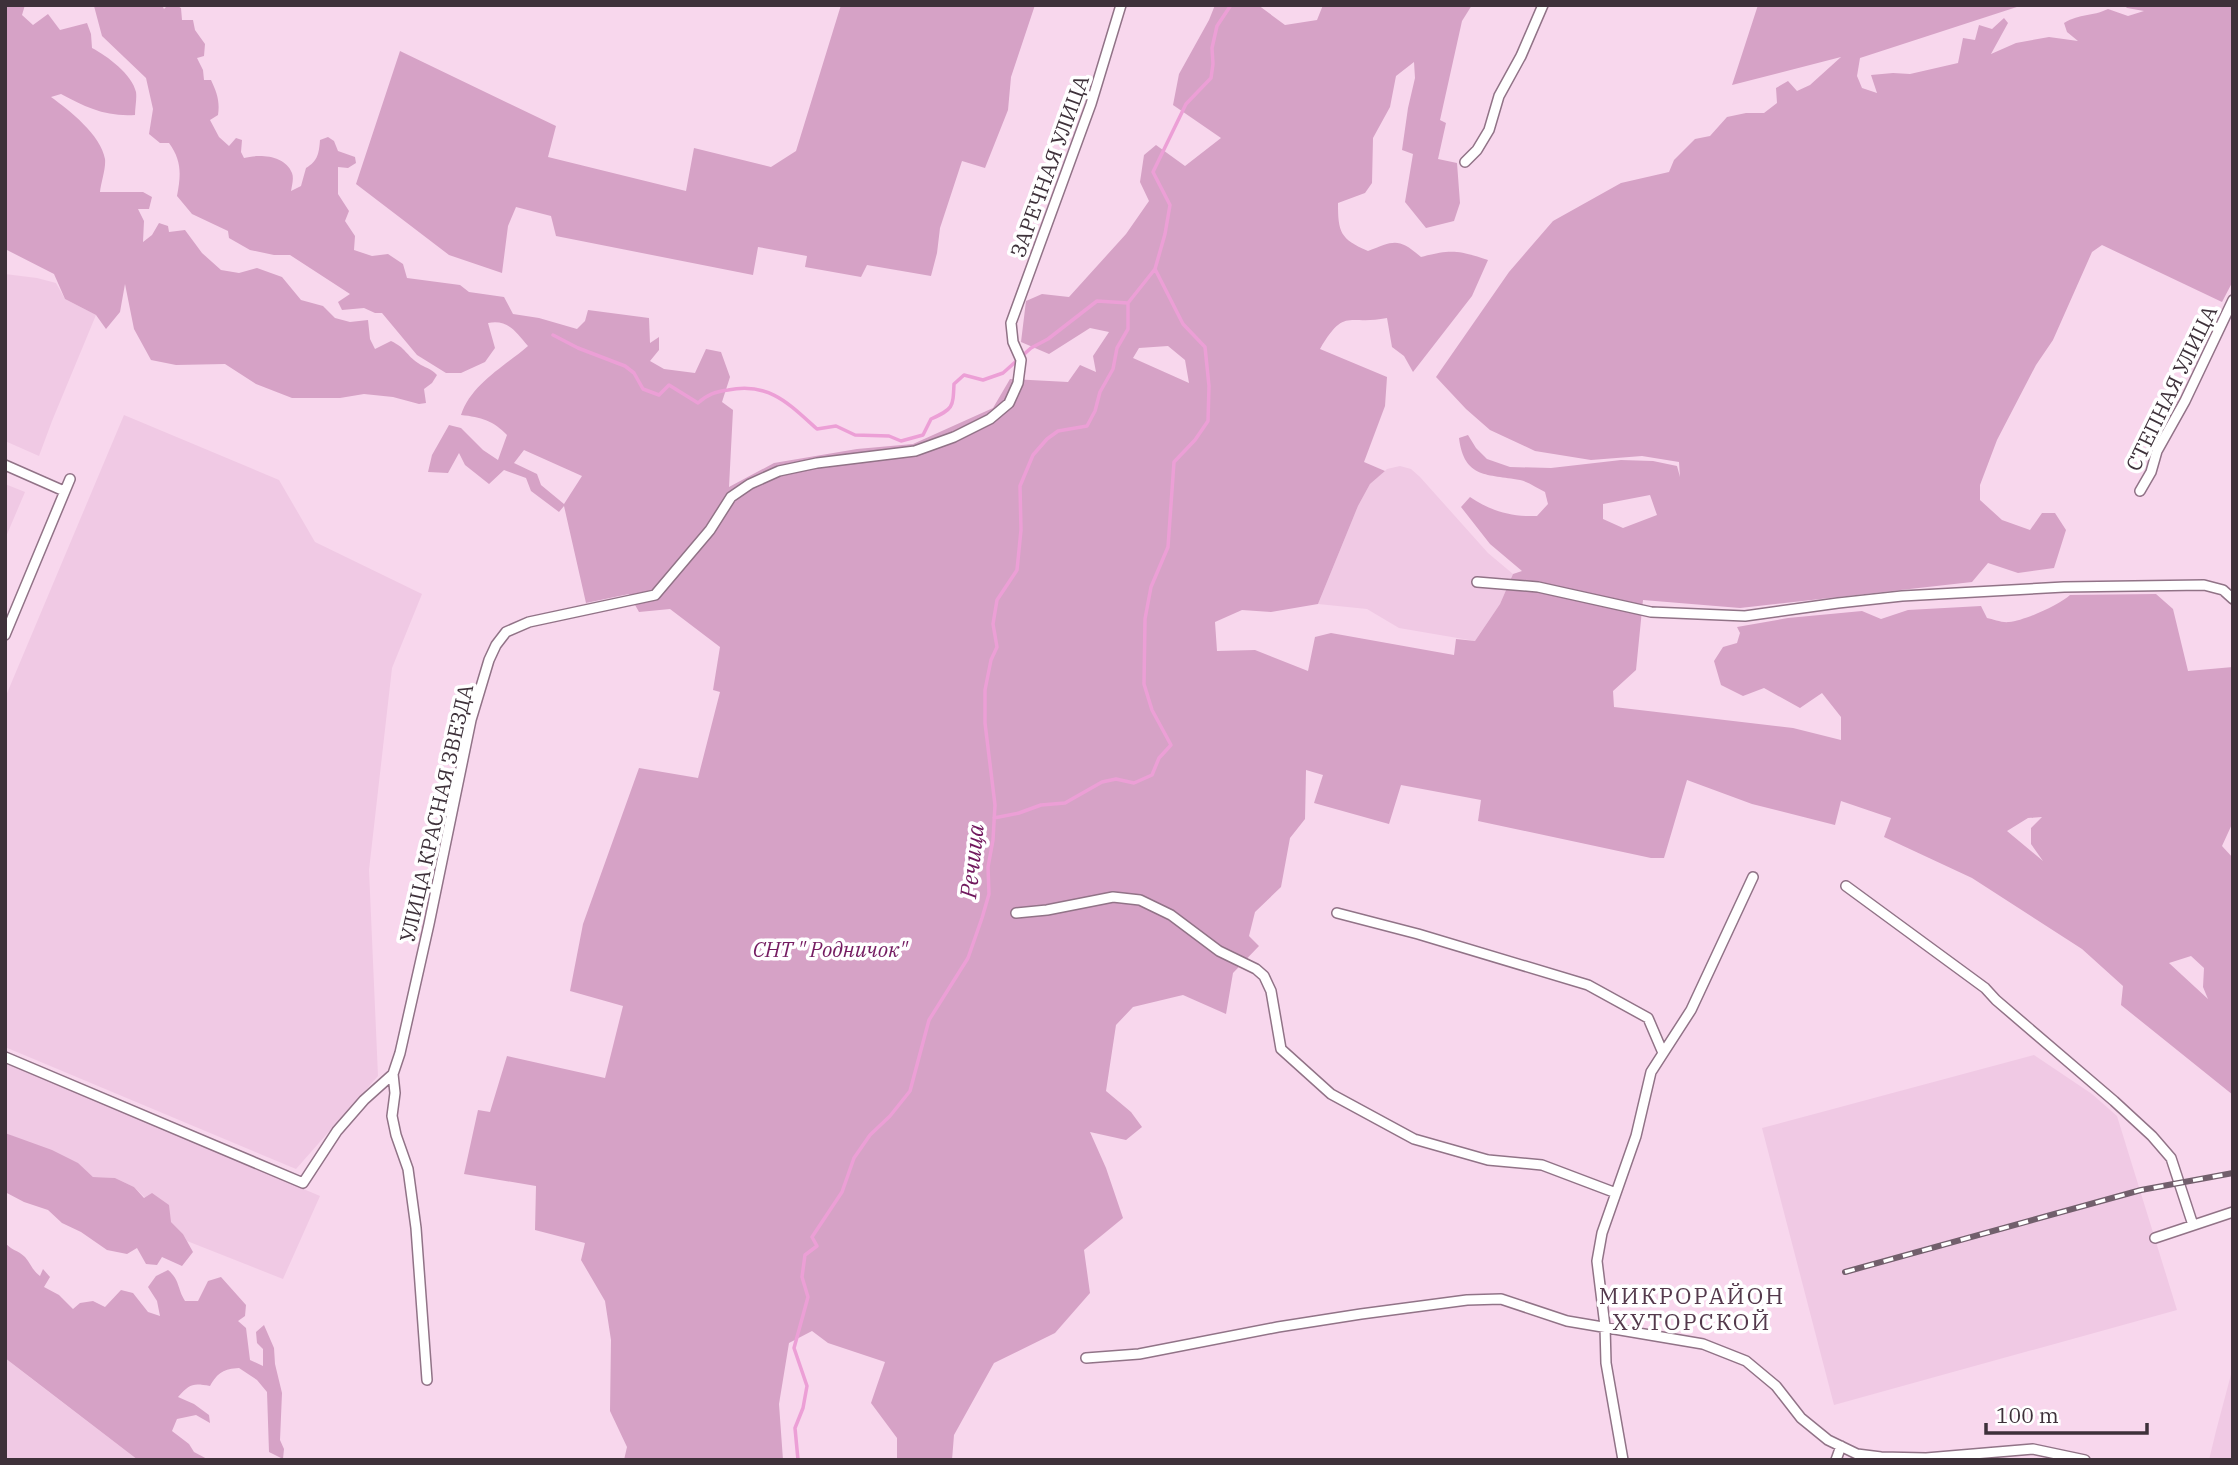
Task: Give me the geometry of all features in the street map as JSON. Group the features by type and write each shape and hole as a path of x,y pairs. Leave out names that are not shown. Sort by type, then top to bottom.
{"street":[{"name":"ЗАРЕЧНАЯ УЛИЦА","path":"654,595 706,535 731,498 750,484 779,471 817,463 915,451 954,437 990,419 1009,402 1018,383 1021,360 1011,323 1091,104 1121,5"},
{"path":"1465,162 1478,150 1489,130 1499,96 1521,56 1543,5"},
{"name":"СТЕПНАЯ УЛИЦА","path":"2140,491 2151,472 2157,452 2229,318 2233,300"},
{"path":"5,465 64,491"},
{"path":"5,635 70,479"},
{"path":"1478,582 1538,587 1651,612 1745,617 1902,596 2064,587 2204,585 2223,590 2233,598"},
{"name":"УЛИЦА КРАСНАЯ ЗВЕЗДА","path":"427,1380 416,1228 408,1168 392,1116 395,1093 393,1074 429,924 471,720 496,645 506,632 529,622 654,595"},
{"path":"1623,1460 1606,1363 1605,1326 1597,1261 1602,1233 1636,1136 1651,1072 1691,1010 1753,877"},
{"path":"1846,886 1985,988 2152,1136 2171,1158 2193,1225"},
{"path":"1016,913 1047,911 1113,897 1140,901 1171,915 1219,951 1264,975 1271,991 1281,1049 1331,1094 1414,1139 1488,1160 1542,1165 1616,1193"},
{"path":"1337,913 1418,934 1588,985 1648,1018 1663,1053"},
{"path":"5,1057 303,1183 337,1131 364,1100 393,1074"},
{"path":"2155,1238 2233,1212"},
{"path":"1086,1358 1139,1353 1278,1327 1467,1300 1501,1298 1567,1321 1703,1344 1746,1361 1776,1386 1801,1418 1828,1440 1857,1454 1926,1458 2033,1449 2085,1460"},
{"path":"1836,1460 1841,1446"}],"shaded area":[{"path":"5,274 56,283 65,299 96,315 39,456 5,441"},
{"path":"124,415 279,480 315,542 422,594 392,668 369,870 378,1076 296,1169 5,1047 5,698"},
{"path":"1400,466 1411,469 1420,477 1488,553 1513,574 1500,604 1475,641 1399,628 1367,609 1318,604 1358,506 1370,484 1387,469"},
{"path":"5,484 25,492 5,539"},
{"path":"2034,1055 2092,1094 2117,1116 2177,1310 1834,1405 1762,1128"},
{"path":"5,1062 320,1196 283,1279 187,1241 134,1187 115,1178 93,1177 77,1163 5,1133"},
{"path":"5,1358 32,1379 138,1460 5,1460"},
{"path":"2233,1367 2233,1460 2209,1460 2216,1431"}],"green space":[{"path":"5,5 25,5 22,15 33,25 48,14 60,30 87,23 92,48 118,66 134,85 135,115 96,110 61,94 51,97 91,132 102,150 105,163 100,192 143,192 152,197 149,209 138,209 144,221 143,242 152,235 159,223 168,226 169,232 185,230 202,253 221,270 239,273 257,268 282,277 301,300 323,306 335,318 350,322 368,320 370,339 375,349 391,341 437,375 424,389 426,403 364,394 340,398 292,398 256,384 225,364 176,365 151,360 134,329 125,284 120,312 106,329 96,315 65,299 54,274 5,249"},
{"name":"СНТ \" Родничок\"","path":"92,5 162,5 164,9 168,5 176,5 181,8 182,20 193,20 195,30 205,44 204,56 197,58 204,80 211,80 216,93 218,115 210,120 219,137 229,146 236,138 242,140 241,152 244,158 264,156 284,162 293,175 291,191 301,186 306,168 317,156 320,140 328,137 334,141 338,151 355,157 356,163 348,168 338,167 338,194 349,211 345,221 355,236 354,250 372,256 388,254 403,264 407,278 460,285 469,292 504,297 513,314 577,329 585,321 588,310 649,318 650,343 659,337 659,350 650,361 664,369 695,373 706,349 721,352 730,377 722,402 733,410 729,487 774,463 857,449 913,444 993,408 1010,379 1068,382 1080,365 1096,372 1093,356 1109,332 1090,328 1049,354 1021,342 1026,301 1042,294 1069,297 1126,234 1149,201 1140,182 1144,155 1156,145 1185,166 1221,138 1173,105 1179,74 1215,5 1258,5 1285,25 1317,20 1323,5 1472,5 1462,21 1440,120 1446,123 1438,159 1457,163 1460,203 1454,221 1426,228 1405,202 1413,154 1402,150 1415,78 1414,62 1396,76 1390,107 1373,138 1372,183 1365,193 1338,203 1338,213 1342,233 1352,243 1368,251 1396,243 1407,246 1421,257 1455,252 1488,260 1472,296 1413,372 1404,356 1392,347 1387,318 1348,320 1342,322 1328,336 1320,349 1387,377 1385,406 1364,462 1385,471 1370,484 1358,506 1318,604 1271,612 1242,610 1215,622 1217,651 1255,650 1308,671 1315,637 1331,633 1454,655 1456,639 1475,641 1500,604 1513,574 1522,571 1490,544 1461,507 1470,497 1502,512 1537,516 1548,504 1545,492 1523,481 1488,475 1472,468 1466,461 1459,438 1468,435 1487,459 1510,467 1551,468 1621,460 1653,461 1677,466 1680,477 1679,462 1642,456 1591,460 1535,451 1490,430 1436,377 1509,272 1553,221 1621,183 1669,172 1674,160 1695,139 1710,136 1727,117 1764,113 1777,103 1776,88 1788,81 1797,91 1810,85 1841,57 1732,85 1758,5 2023,5 1860,58 1857,76 1862,88 1877,93 1871,75 1910,74 1958,63 1963,38 1975,40 1979,25 1992,29 2004,18 2008,23 1991,54 2016,43 2049,37 2078,41 2067,32 2064,23 2108,9 2128,16 2144,11 2124,5 2233,5 2233,281 2222,302 2102,245 2092,252 2053,340 2036,365 1997,440 1980,485 1980,500 2002,520 2030,530 2042,513 2055,513 2066,530 2054,568 2018,573 1988,563 1972,582 1740,608 1643,600 1636,670 1613,691 1614,707 1793,728 1841,740 1841,717 1822,693 1800,708 1764,688 1743,696 1721,685 1714,661 1723,647 1737,643 1740,633 1737,627 1788,618 1862,611 1881,619 1908,610 1981,606 1987,618 2009,622 2041,612 2070,595 2156,594 2173,609 2188,671 2233,667 2233,822 2222,846 2233,858 2233,1095 2121,1005 2123,986 2082,949 1972,878 1884,837 1891,818 1841,801 1835,825 1752,804 1687,780 1664,858 1651,858 1478,821 1481,800 1401,785 1389,824 1314,803 1323,775 1306,770 1305,819 1290,838 1281,887 1255,912 1249,936 1259,946 1233,973 1226,1014 1183,995 1133,1007 1116,1025 1106,1091 1131,1112 1142,1127 1126,1140 1090,1132 1123,1218 1084,1250 1090,1293 1055,1333 994,1363 954,1435 952,1460 897,1460 897,1438 871,1403 885,1362 828,1343 812,1331 789,1343 779,1404 783,1460 624,1460 627,1447 610,1411 611,1340 605,1301 581,1260 585,1243 535,1230 536,1186 464,1174 478,1110 490,1112 507,1056 605,1078 623,1006 570,991 583,924 639,768 698,778 720,692 713,690 720,647 670,609 639,612 629,594 586,603 564,506 559,512 531,491 526,478 504,470 489,484 465,465 459,453 448,473 428,472 432,455 449,425 461,428 483,450 498,460 507,435 487,421 461,415 472,394 528,346 506,325 488,323 495,348 485,362 461,373 446,373 417,355 382,313 364,308 342,310 338,302 350,294 290,255 250,250 229,238 228,231 192,214 177,196 179,168 173,150 169,143 160,143 149,134 153,109 146,78 102,36","holes":["1168,346 1185,360 1189,383 1133,358 1139,348","524,450 582,476 564,504 541,485 537,474 514,463","1650,495 1657,515 1623,528 1603,519 1603,504","2042,817 2031,828 2031,844 2043,861 2007,831 2028,818","2191,956 2204,968 2203,987 2208,999 2169,963"]},
{"path":"841,5 1035,5 1011,77 1008,110 985,168 962,161 940,228 931,276 867,265 861,277 805,267 807,256 758,247 753,275 556,236 551,216 516,207 508,226 502,273 449,255 356,184 400,51 556,126 548,157 686,191 694,148 771,167 796,151"},
{"path":"5,1133 52,1150 78,1163 93,1177 115,1178 134,1187 144,1198 152,1193 169,1205 171,1222 183,1234 193,1252 182,1266 162,1257 157,1265 146,1264 137,1248 127,1254 107,1250 62,1223 48,1210 5,1192"},
{"path":"5,1242 25,1257 40,1276 43,1269 50,1277 44,1287 59,1295 73,1309 80,1303 93,1301 105,1307 121,1290 133,1293 148,1312 160,1316 157,1301 148,1287 156,1276 168,1270 177,1281 185,1301 198,1301 208,1281 221,1277 246,1305 245,1316 238,1321 246,1328 250,1360 263,1366 263,1349 257,1343 256,1332 264,1325 274,1348 282,1393 280,1440 284,1449 283,1459 269,1452 267,1392 257,1380 239,1368 222,1372 210,1386 192,1386 178,1397 209,1415 210,1423 196,1415 177,1419 172,1431 189,1444 194,1452 209,1460 138,1460 5,1358"}],"waterway":[{"name":"Речица","path":"798,1460 795,1428 803,1408 807,1386 794,1348 808,1297 802,1277 805,1255 817,1246 812,1237 842,1192 854,1158 870,1135 910,1091 929,1020 968,958 989,894 988,867 995,805 985,723 985,690 991,660 997,647 993,624 997,600 1017,570 1021,530 1020,486 1033,455 1047,439 1058,431 1087,426 1095,411 1100,392 1113,369 1117,348 1128,329 1128,303 1155,269 1165,234 1170,205 1153,172 1186,104 1211,78 1212,48 1217,26 1231,5"},
{"path":"994,818 1041,805 1065,803 1102,782 1116,779 1134,783 1152,775 1159,758 1171,745 1152,710 1144,684 1145,619 1151,587 1168,547 1174,462 1195,440 1208,421 1209,386 1205,347 1183,324 1155,269"},
{"name":"Речица","path":"553,335 625,366 634,373 643,389 659,395 669,385 698,403 708,395 719,392 755,389 787,403 817,429 836,426 855,435 889,436 901,441 923,435 931,419 948,410 952,403 954,384 964,375 983,380 1003,373 1031,348 1048,339 1097,301 1128,303"}],"railway":[{"path":"1845,1272 2141,1190 2233,1173"}],"district":[{"name":"МИКРОРАЙОН ХУТОРСКОЙ","path":"1692,1308"}]}
